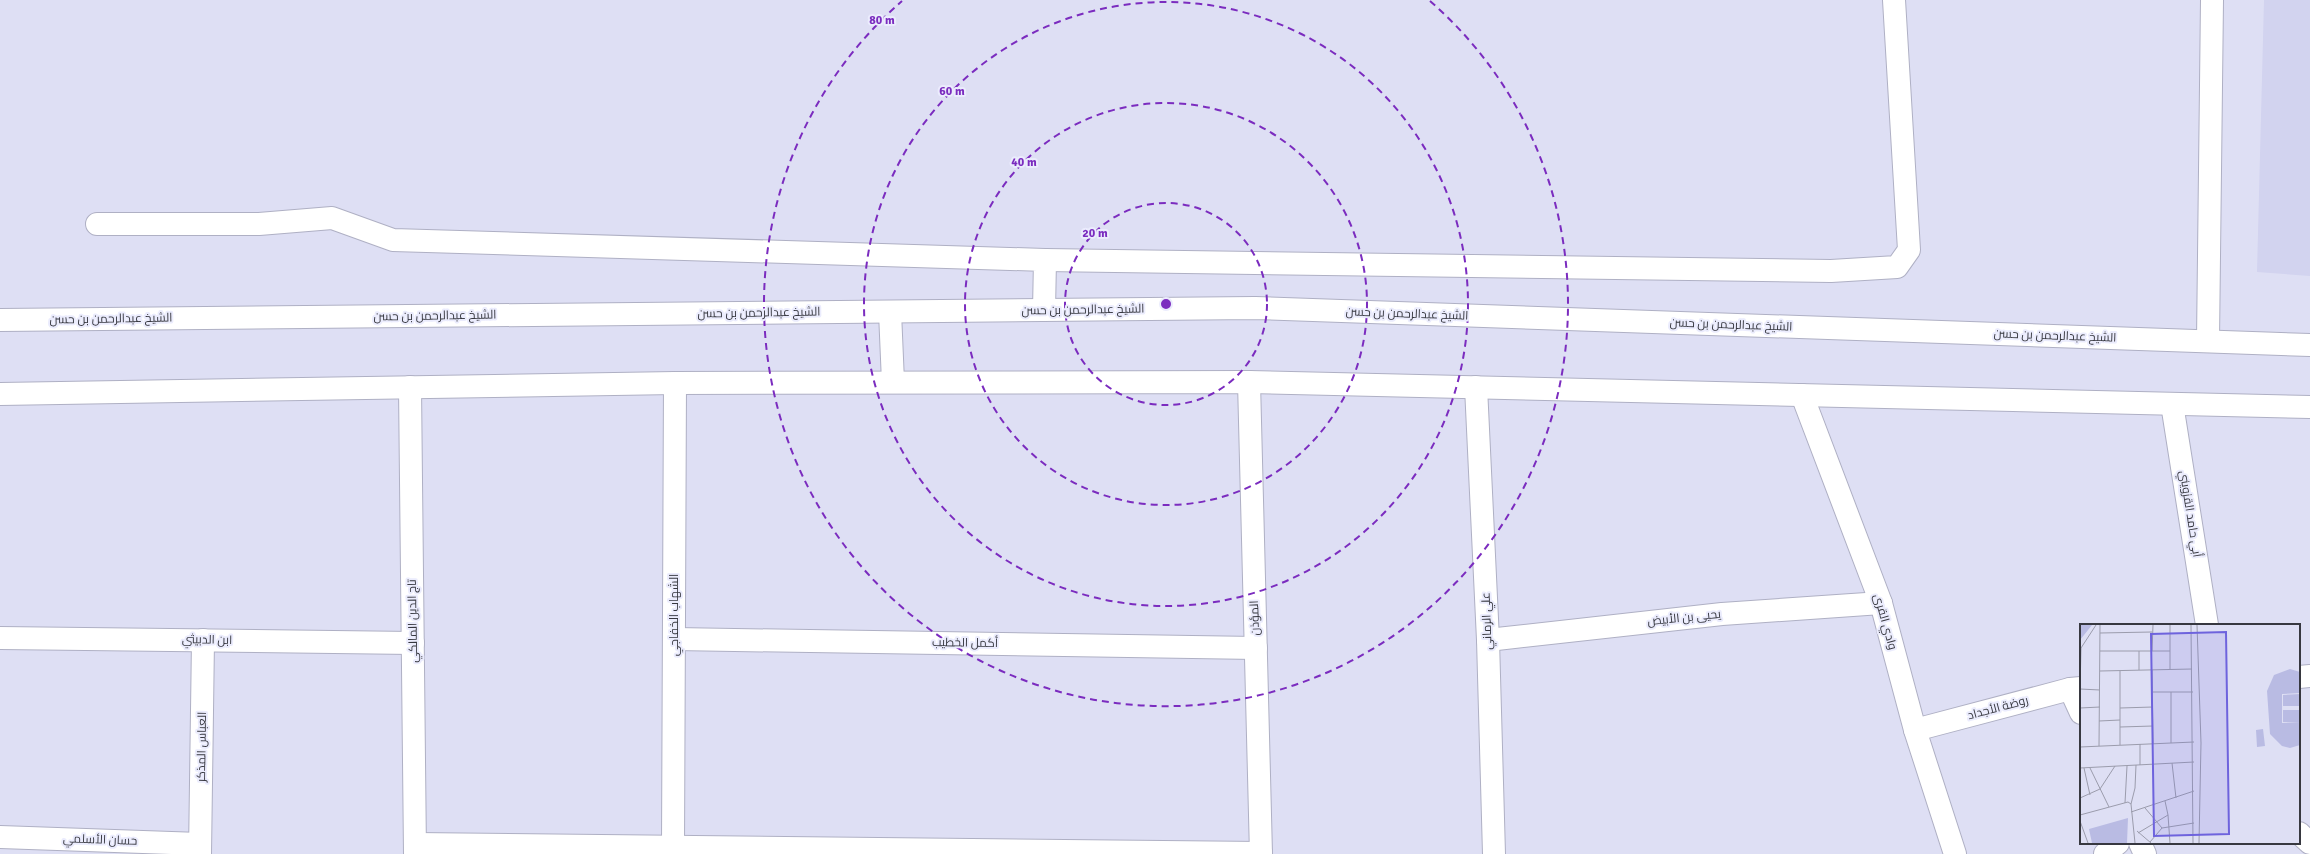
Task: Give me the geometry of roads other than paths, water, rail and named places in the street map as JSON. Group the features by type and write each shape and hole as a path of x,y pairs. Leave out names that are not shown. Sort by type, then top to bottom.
{"street":[{"path":"97,224 259,224 332,218 393,240 1045,260 1831,270 1897,267 1909,250 1894,0"},
{"path":"2208,341 2212,0"},
{"path":"1044,310 1045,260"},
{"name":"الشيخ عبدالرحمن بن حسن","path":"0,320 1256,308 2310,345"},
{"path":"890,312 893,382"},
{"path":"0,394 674,383 1249,382 2310,407"},
{"name":"المؤذن","path":"1249,382 1261,854"},
{"name":"الشهاب الخفاجي","path":"673,847 674,383"},
{"name":"تاج الدين المالكي","path":"410,387 415,849"},
{"name":"علي الرماني","path":"1476,388 1488,640 1494,854"},
{"name":"وادي القرى","path":"1802,395 1881,603 1915,730 1955,854"},
{"name":"أبي حامد القزويني","path":"2172,404 2207,624"},
{"name":"يحيى بن الأبيض","path":"1488,640 1722,614 1881,603"},
{"name":"ابن الدبيثي","path":"0,638 413,643"},
{"name":"أكمل الخطيب","path":"674,638 1256,648"},
{"name":"العباس المذكر","path":"200,849 203,640"},
{"path":"2300,677 2310,676"},
{"path":"2076,688 2080,708"},
{"name":"روضة الأجداد","path":"1915,730 2076,688"},
{"path":"2300,834 2310,843"},
{"name":"حسان الأسلمي","path":"0,837 200,849"},
{"path":"2105,854 2117,844"},
{"path":"2140,844 2145,854"},
{"path":"415,849 673,847 842,851 1261,854"}]}
